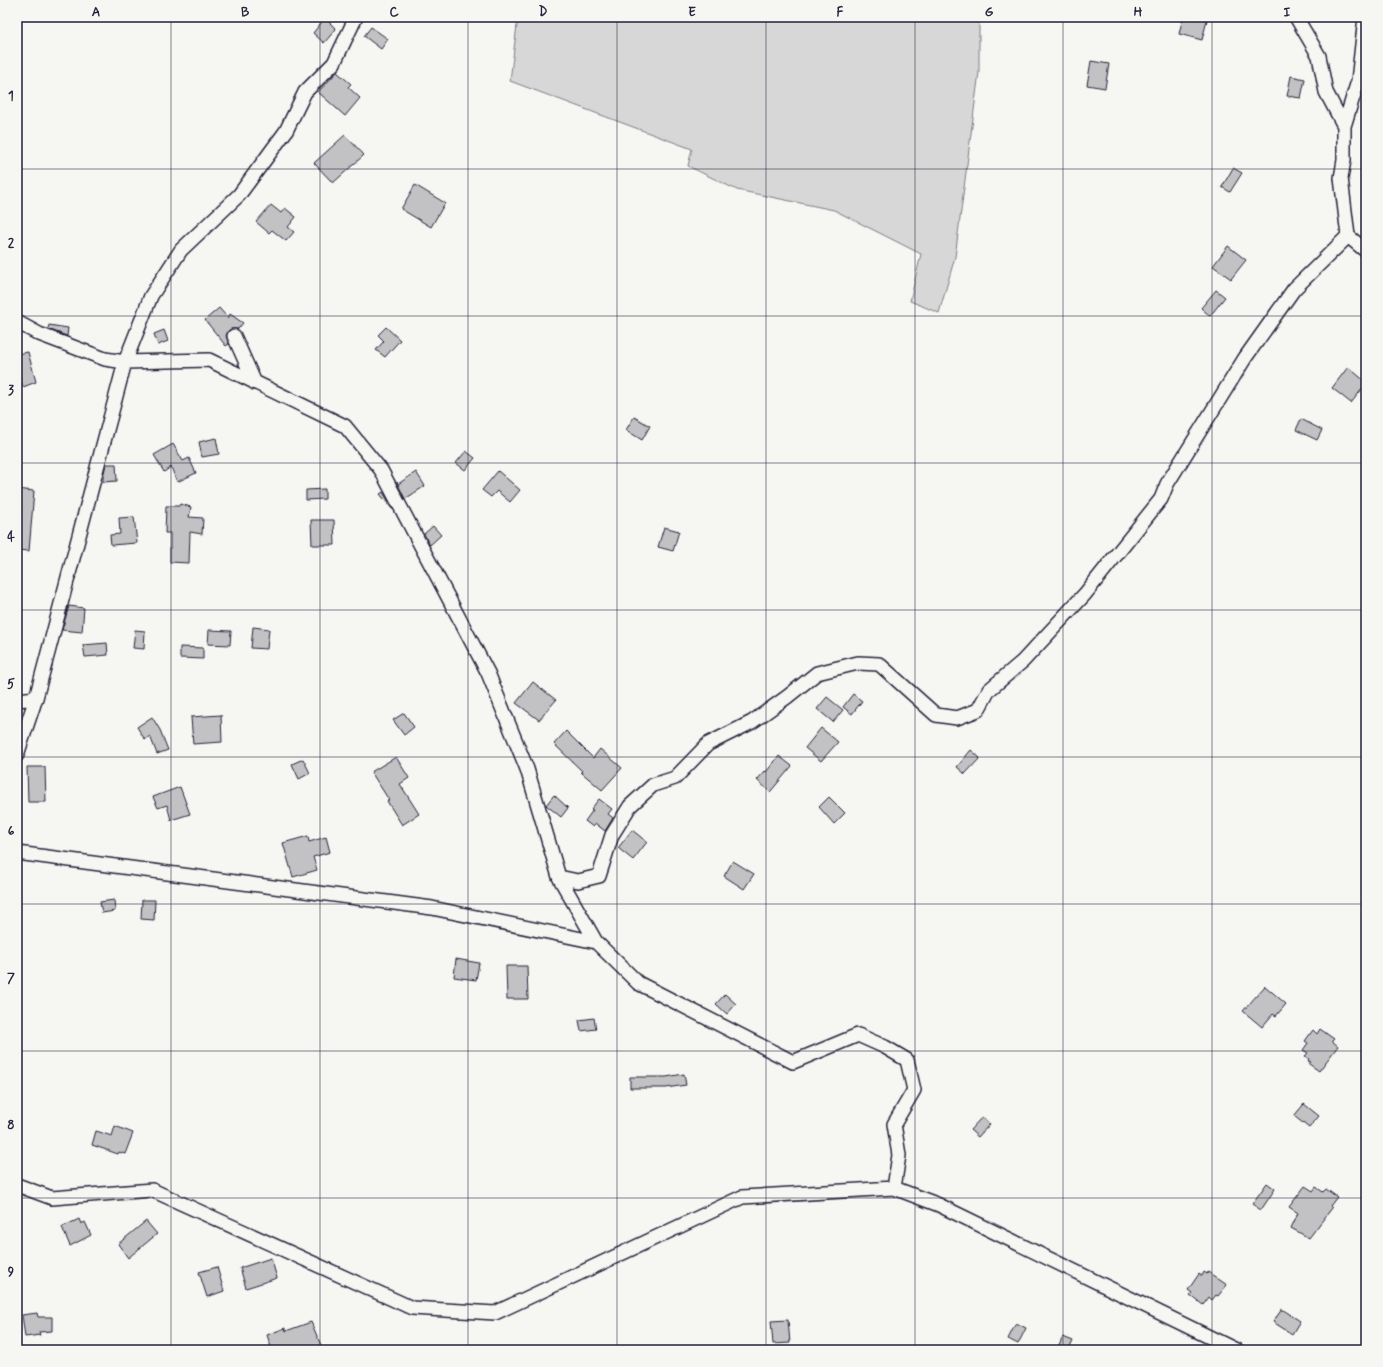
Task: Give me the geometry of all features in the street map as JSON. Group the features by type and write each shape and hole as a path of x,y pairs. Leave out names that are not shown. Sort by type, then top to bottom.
{"street":[{"path":"17,755 36,698 125,362 151,296 181,250 244,189 286,131 305,92 334,63 356,17"},
{"path":"1296,17 1319,56 1326,92 1344,126"},
{"path":"1365,17 1358,81 1344,126 1344,160 1341,178 1348,236 1366,251"},
{"path":"559,878 578,882 599,876 612,835 630,806 653,785 675,778 708,744 752,722 817,673 858,663 880,664 936,715 957,718 978,710 988,690 1023,661 1085,594 1161,499 1167,484 1254,345 1294,289 1348,236"},
{"path":"17,322 38,334 105,359 125,362 209,360 346,426 381,470 488,673 527,769 559,878 596,942 638,983 793,1062 858,1035 907,1060 914,1090 894,1124 899,1155 894,1188"},
{"path":"234,336 255,382"},
{"path":"17,700 36,698"},
{"path":"17,853 432,908 596,942"},
{"path":"17,1185 52,1198 152,1190 412,1308 495,1313 742,1197 894,1188 939,1205 1236,1350"}],"shaded area":[{"path":"518,17 979,17 979,72 955,257 939,313 910,301 921,254 834,210 737,190 688,166 692,149 510,81"}],"building":[{"path":"1183,17 1193,17 1207,20 1202,40 1179,34"},
{"path":"325,18 336,29 324,43 313,33"},
{"path":"371,27 388,39 381,49 364,36"},
{"path":"1091,61 1109,64 1105,88 1087,85"},
{"path":"337,72 351,84 348,87 360,98 345,116 318,92"},
{"path":"1291,76 1305,79 1301,98 1287,96"},
{"path":"345,135 364,155 333,183 314,163"},
{"path":"1233,168 1242,173 1230,192 1222,187"},
{"path":"415,185 445,203 431,227 401,209"},
{"path":"271,205 281,213 285,208 296,217 288,227 294,232 286,241 272,230 269,233 256,222"},
{"path":"1228,246 1246,260 1231,279 1213,266"},
{"path":"1216,290 1225,297 1210,316 1201,308"},
{"path":"219,308 228,318 230,314 243,323 238,329 231,329 228,331 226,336 229,344 226,346 205,320"},
{"path":"49,325 68,328 67,336 48,329"},
{"path":"386,327 400,340 385,357 376,350 384,341 378,335"},
{"path":"164,330 168,341 158,345 154,334"},
{"path":"28,352 36,382 23,387 17,369 17,354"},
{"path":"1348,367 1366,382 1351,403 1332,388"},
{"path":"634,417 650,426 642,440 626,430"},
{"path":"1301,419 1322,430 1317,440 1296,430"},
{"path":"216,438 219,454 202,457 199,442"},
{"path":"173,444 183,461 189,458 196,473 177,482 171,467 164,472 154,455"},
{"path":"466,451 475,458 465,470 456,463"},
{"path":"106,464 116,464 117,481 103,482"},
{"path":"498,471 520,490 510,502 497,491 491,497 482,490"},
{"path":"416,472 425,486 405,499 397,482 398,484"},
{"path":"17,489 34,491 29,551 17,550 17,535 21,504 17,503"},
{"path":"325,489 325,499 306,500 306,490"},
{"path":"383,492 393,509 380,494"},
{"path":"180,504 191,507 189,517 203,518 202,534 190,532 189,563 170,562 170,533 165,533 166,506 179,506"},
{"path":"134,517 137,543 111,545 110,535 120,534 119,518"},
{"path":"311,520 334,520 335,545 312,545"},
{"path":"433,526 441,535 430,545 424,534"},
{"path":"664,527 679,531 673,551 658,547"},
{"path":"69,606 84,608 82,632 62,630"},
{"path":"253,627 269,629 267,649 251,648"},
{"path":"135,630 145,631 144,649 133,648"},
{"path":"209,630 231,631 230,645 208,644"},
{"path":"107,643 108,655 85,657 83,645"},
{"path":"180,647 203,648 203,659 180,658"},
{"path":"533,682 556,700 539,720 516,703"},
{"path":"853,694 862,701 852,714 843,707"},
{"path":"827,697 843,710 833,722 817,709"},
{"path":"404,713 414,727 404,735 393,720"},
{"path":"221,715 222,742 193,744 191,717"},
{"path":"152,717 160,730 168,750 157,754 150,736 145,740 137,727"},
{"path":"821,728 838,742 821,761 805,748"},
{"path":"566,731 593,758 600,749 622,768 602,790 581,772 582,771 554,744"},
{"path":"971,750 980,758 965,774 957,767"},
{"path":"779,756 792,766 770,792 757,780 765,771 766,772"},
{"path":"396,757 409,778 400,784 419,814 402,825 387,801 389,800 371,772"},
{"path":"303,759 310,773 299,779 292,764"},
{"path":"27,767 45,767 46,802 28,802"},
{"path":"180,787 190,814 171,820 167,805 158,808 153,797"},
{"path":"554,795 568,808 561,817 546,805"},
{"path":"829,797 845,813 834,824 819,807"},
{"path":"599,799 612,809 608,814 613,818 605,831 596,824 593,827 585,821 593,810 591,809"},
{"path":"632,830 647,842 633,860 618,848"},
{"path":"308,836 309,842 326,837 330,852 313,857 317,870 293,877 283,843"},
{"path":"733,861 754,874 744,889 724,876"},
{"path":"114,900 115,911 102,913 100,902"},
{"path":"142,900 155,900 154,920 141,919"},
{"path":"456,959 479,963 476,980 454,977"},
{"path":"506,966 527,966 528,999 507,999"},
{"path":"1265,986 1286,1004 1276,1016 1273,1014 1262,1027 1243,1011"},
{"path":"725,994 736,1004 727,1014 716,1004"},
{"path":"594,1018 596,1029 581,1031 579,1020"},
{"path":"1320,1029 1334,1039 1332,1041 1338,1046 1319,1071 1309,1064 1311,1062 1308,1061 1309,1059 1305,1056 1308,1053 1303,1050 1308,1043 1305,1041 1313,1030 1317,1034"},
{"path":"684,1074 686,1085 666,1088 630,1088 630,1077 666,1077"},
{"path":"1304,1104 1319,1116 1309,1128 1294,1116"},
{"path":"982,1117 990,1124 978,1137 970,1130"},
{"path":"115,1126 133,1133 125,1154 119,1152 118,1154 92,1145 96,1131 112,1136"},
{"path":"1267,1183 1275,1189 1261,1210 1252,1204"},
{"path":"1305,1186 1313,1191 1316,1187 1323,1192 1326,1189 1337,1197 1330,1206 1332,1208 1309,1238 1291,1228 1298,1213 1289,1207"},
{"path":"79,1219 81,1224 85,1222 91,1235 70,1246 62,1227"},
{"path":"146,1221 157,1234 128,1258 118,1244"},
{"path":"271,1258 277,1278 246,1288 240,1268"},
{"path":"217,1267 224,1291 207,1297 199,1272"},
{"path":"1204,1272 1207,1274 1208,1272 1227,1285 1218,1296 1216,1295 1212,1300 1209,1297 1203,1305 1190,1295 1192,1293 1188,1290 1199,1274 1202,1276"},
{"path":"1282,1309 1300,1321 1292,1334 1273,1322"},
{"path":"37,1313 38,1317 52,1317 52,1331 39,1332 40,1335 25,1337 22,1315"},
{"path":"788,1320 790,1343 773,1344 771,1321"},
{"path":"311,1322 323,1350 272,1350 267,1335 285,1328 286,1331"},
{"path":"1016,1323 1026,1328 1018,1344 1008,1339"},
{"path":"1063,1337 1073,1341 1069,1350 1057,1350"}]}
